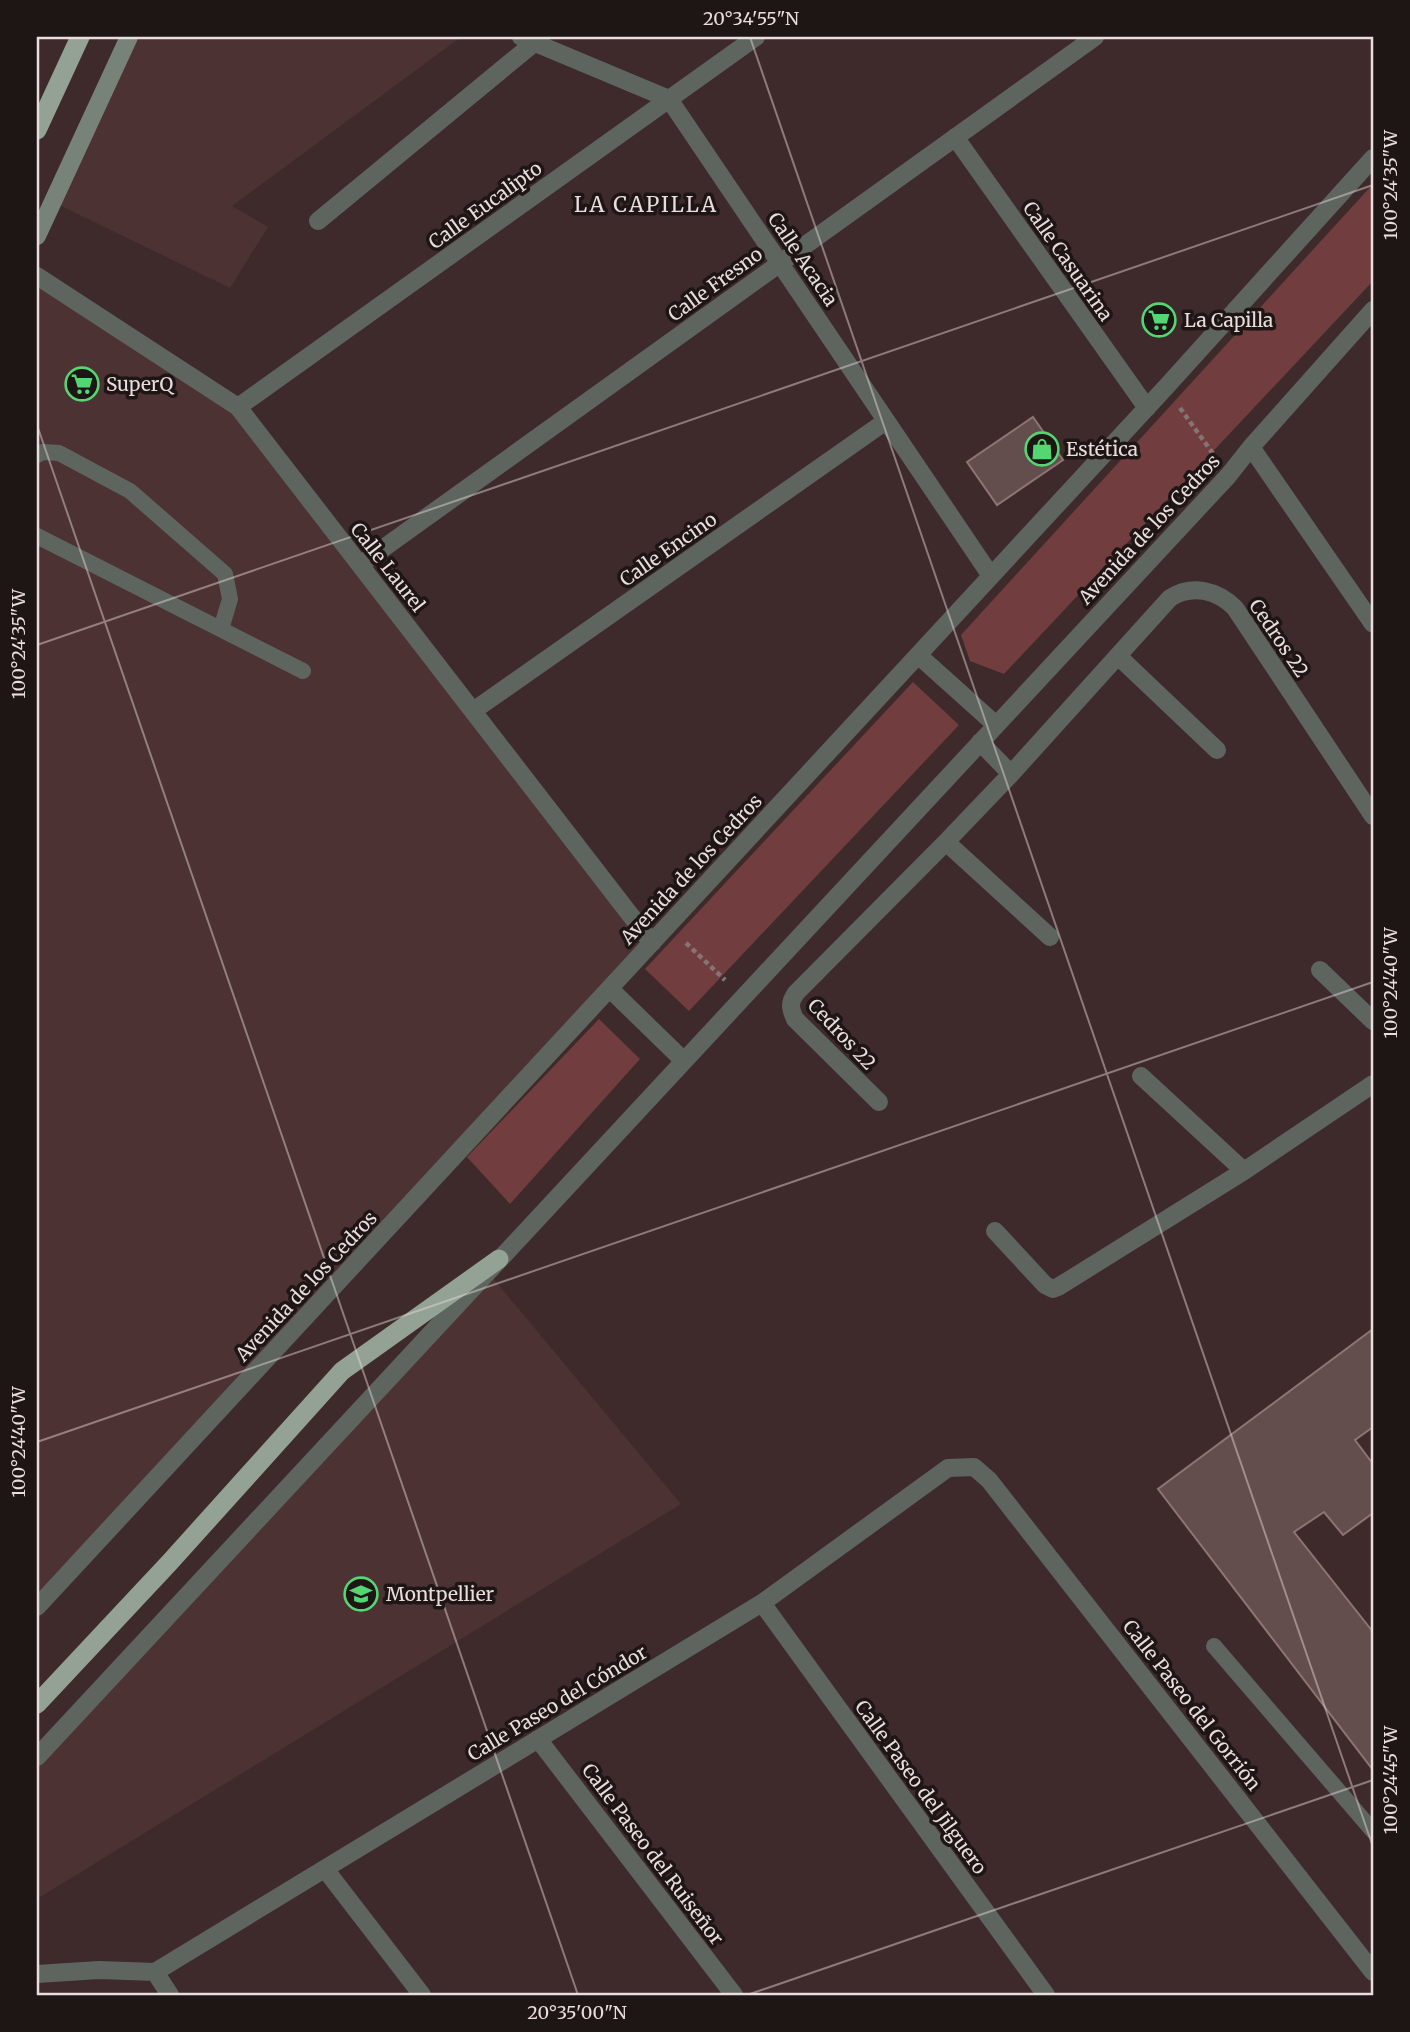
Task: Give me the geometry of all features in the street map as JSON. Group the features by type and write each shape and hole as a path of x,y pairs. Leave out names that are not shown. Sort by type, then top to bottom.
{"highway":[{"path":"37,130 80,37"},
{"path":"37,1704 170,1562 342,1371 499,1259"}],"main road":[{"path":"37,236 129,37"}],"street":[{"name":"Calle Eucalipto","path":"238,407 756,37"},
{"name":"Calle Fresno","path":"360,565 1095,37"},
{"path":"318,220 528,40 669,99"},
{"name":"Calle Acacia","path":"669,99 991,576"},
{"name":"Calle Casuarina","path":"955,137 1146,408"},
{"name":"Avenida de los Cedros","path":"37,1607 1166,387 1373,158"},
{"name":"Calle Laurel","path":"37,276 238,407 652,943"},
{"name":"Avenida de los Cedros","path":"37,1757 1228,475 1373,310"},
{"name":"Calle Encino","path":"473,711 886,421"},
{"path":"1251,447 1373,624"},
{"name":"Cedros 22","path":"879,1102 795,1019 790,1008 791,1001 1011,774 1170,598 1183,590 1217,594 1235,608 1373,816"},
{"path":"918,655 996,725"},
{"path":"1118,656 1217,750"},
{"path":"980,743 1011,774"},
{"path":"946,842 1050,937"},
{"path":"1320,970 1373,1021"},
{"path":"610,989 684,1061"},
{"path":"1141,1076 1244,1171"},
{"path":"995,1231 1045,1285 1053,1289 1064,1285 1244,1171 1373,1084"},
{"name":"Calle Paseo del Cóndor","path":"155,1972 762,1603 948,1468 974,1467"},
{"name":"Calle Paseo del Gorrión","path":"974,1467 998,1491 1373,1972"},
{"name":"Calle Paseo del Jilguero","path":"762,1603 1046,1995"},
{"name":"Calle Paseo del Ruiseñor","path":"538,1739 734,1995"},
{"path":"324,1869 422,1995"},
{"path":"37,1974 99,1970 155,1972 170,1995"}],"lane":[{"path":"37,455 43,452 60,453 130,491 225,574 230,599 221,629"},
{"path":"37,536 303,671"},
{"path":"1214,1646 1373,1831"}],"path":[{"path":"1166,387 1228,475"},
{"path":"668,926 743,998"}],"shaded area":[{"path":"129,37 461,37 232,206 268,227 230,288 53,202"},
{"path":"1373,184 1373,281 1004,674 970,661 961,635"},
{"path":"37,276 238,407 652,943 37,1607"},
{"path":"913,682 959,725 689,1011 645,969"},
{"path":"599,1019 640,1059 510,1204 467,1157"},
{"name":"Montpellier","path":"488,1272 681,1504 37,1899 37,1757"}],"building":[{"path":"1033,417 1063,460 997,505 967,462"},
{"path":"1373,1329 1373,1427 1355,1440 1373,1464 1373,1513 1343,1535 1324,1512 1294,1532 1373,1632 1373,1770 1158,1489"}],"place":[{"name":"La Capilla","path":"1159,320"},
{"name":"SuperQ","path":"82,384"},
{"name":"Estética","path":"1042,449"},
{"name":"Montpellier","path":"361,1594"}],"district":[{"name":"LA CAPILLA","path":"646,204"}]}
